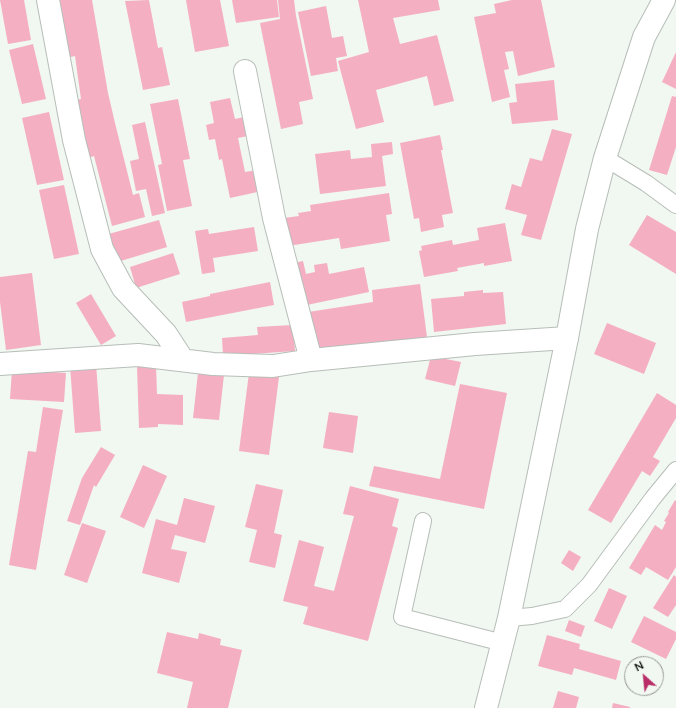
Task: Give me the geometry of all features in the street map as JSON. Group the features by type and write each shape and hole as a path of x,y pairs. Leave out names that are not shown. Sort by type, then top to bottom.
{"street":[{"path":"48,0 74,140 102,249 124,288 166,334 183,360"},
{"path":"486,708 509,618 567,338 587,229 605,158 644,37 664,0"},
{"path":"245,71 274,218 311,360"},
{"path":"0,364 138,355 213,364 273,366 311,360 475,344 567,338"}],"lane":[{"path":"605,158 676,205"},
{"path":"509,618 532,616 565,609 588,585 653,498 676,470"},
{"path":"423,521 402,617 502,643"}],"building":[{"path":"0,0 24,0 31,40 8,44"},
{"path":"55,0 92,0 108,93 115,123 133,195 139,193 145,217 112,226 94,156 88,158 67,102 81,99 75,56 66,58"},
{"path":"149,0 158,48 162,47 170,85 143,90 125,1"},
{"path":"186,0 220,0 229,46 195,52"},
{"path":"232,0 277,0 279,17 236,23"},
{"path":"278,0 294,0 313,99 299,102 303,124 281,129 260,23 280,19"},
{"path":"358,0 438,0 440,10 393,18 400,44 437,35 454,101 434,106 427,76 376,90 384,122 356,129 338,61 369,52"},
{"path":"512,0 541,0 555,67 518,76 513,51 505,52 509,69 504,70 510,97 492,102 474,17 496,13 494,4"},
{"path":"326,6 332,38 343,36 347,56 336,58 338,71 311,76 298,12"},
{"path":"33,44 46,99 22,104 9,50"},
{"path":"676,52 676,89 662,82"},
{"path":"554,80 558,120 512,124 509,103 517,102 515,84"},
{"path":"672,96 676,97 676,147 667,175 649,170"},
{"path":"230,98 235,119 244,117 248,136 238,138 245,172 257,170 262,191 230,198 222,159 219,160 215,139 209,140 206,125 214,123 210,102"},
{"path":"178,99 190,159 183,160 192,206 167,211 158,165 162,164 150,104"},
{"path":"49,112 64,180 37,185 22,118"},
{"path":"145,122 165,213 152,216 146,189 136,191 130,161 139,159 132,125"},
{"path":"552,129 572,134 541,240 521,235 527,215 505,209 512,184 521,187 530,158 542,161"},
{"path":"440,135 443,150 441,150 453,213 442,215 444,227 421,232 419,218 414,219 400,143"},
{"path":"392,142 393,154 382,156 386,186 320,194 315,154 350,150 351,159 372,157 371,144"},
{"path":"64,185 79,254 54,259 39,190"},
{"path":"389,193 392,214 386,215 390,241 341,249 339,238 288,246 284,218 299,216 298,213 311,211 310,205"},
{"path":"647,215 676,232 676,274 629,245"},
{"path":"159,220 167,247 114,263 105,235"},
{"path":"505,223 512,261 484,266 484,263 457,268 458,271 424,277 419,251 422,250 421,246 452,240 453,245 479,240 477,228"},
{"path":"254,227 258,251 213,258 215,272 202,274 195,231 208,229 209,234"},
{"path":"173,253 180,274 136,288 130,267"},
{"path":"303,261 306,274 315,272 314,265 327,263 329,274 364,267 369,292 302,306 294,263"},
{"path":"32,273 41,345 6,350 0,302 0,277"},
{"path":"270,282 274,305 186,322 182,302 210,296 210,294"},
{"path":"420,284 427,337 314,354 308,312 373,302 372,290"},
{"path":"483,290 483,293 503,292 506,324 434,332 431,299 464,296 464,292"},
{"path":"91,294 116,336 101,345 76,303"},
{"path":"607,323 656,343 644,374 594,354"},
{"path":"293,325 295,351 223,356 222,338 258,335 257,327"},
{"path":"431,356 461,362 455,386 425,379"},
{"path":"96,364 101,431 75,433 70,366"},
{"path":"156,365 157,394 183,395 183,425 158,424 158,427 139,428 137,366"},
{"path":"12,369 66,373 64,402 10,399"},
{"path":"198,373 224,375 219,420 193,418"},
{"path":"249,373 279,377 269,455 239,451"},
{"path":"460,384 507,393 484,509 369,486 374,466 440,479"},
{"path":"657,393 676,405 676,418 653,457 660,461 650,476 642,471 611,523 588,510"},
{"path":"43,407 63,410 36,570 9,565 28,451 36,452"},
{"path":"329,412 358,416 353,453 323,448"},
{"path":"101,447 115,455 96,487 94,485 80,525 67,521 82,478"},
{"path":"143,465 167,476 144,528 120,517"},
{"path":"256,484 283,490 274,533 282,535 275,568 249,562 257,530 245,527"},
{"path":"350,486 399,499 392,526 398,528 368,641 303,624 308,607 283,601 299,540 324,547 314,586 334,591 354,516 343,514"},
{"path":"184,498 215,506 205,543 175,535 171,549 187,552 179,583 142,573 156,519 177,525"},
{"path":"675,500 676,567 668,580 646,567 641,575 629,568 655,525 662,530 666,522 664,521"},
{"path":"82,523 106,531 87,583 64,575"},
{"path":"569,550 581,557 573,571 561,563"},
{"path":"674,575 676,577 676,605 668,617 653,608"},
{"path":"609,588 627,596 612,629 594,621"},
{"path":"644,616 676,632 676,639 666,659 664,656 660,656 631,642"},
{"path":"569,620 585,626 581,637 565,631"},
{"path":"167,632 198,639 199,633 221,639 220,645 242,650 228,708 187,708 193,682 157,673"},
{"path":"547,635 580,644 579,649 621,661 616,680 574,668 572,675 538,666"},
{"path":"558,691 579,697 576,708 553,708"},
{"path":"613,703 630,707 630,708 612,708"}]}
